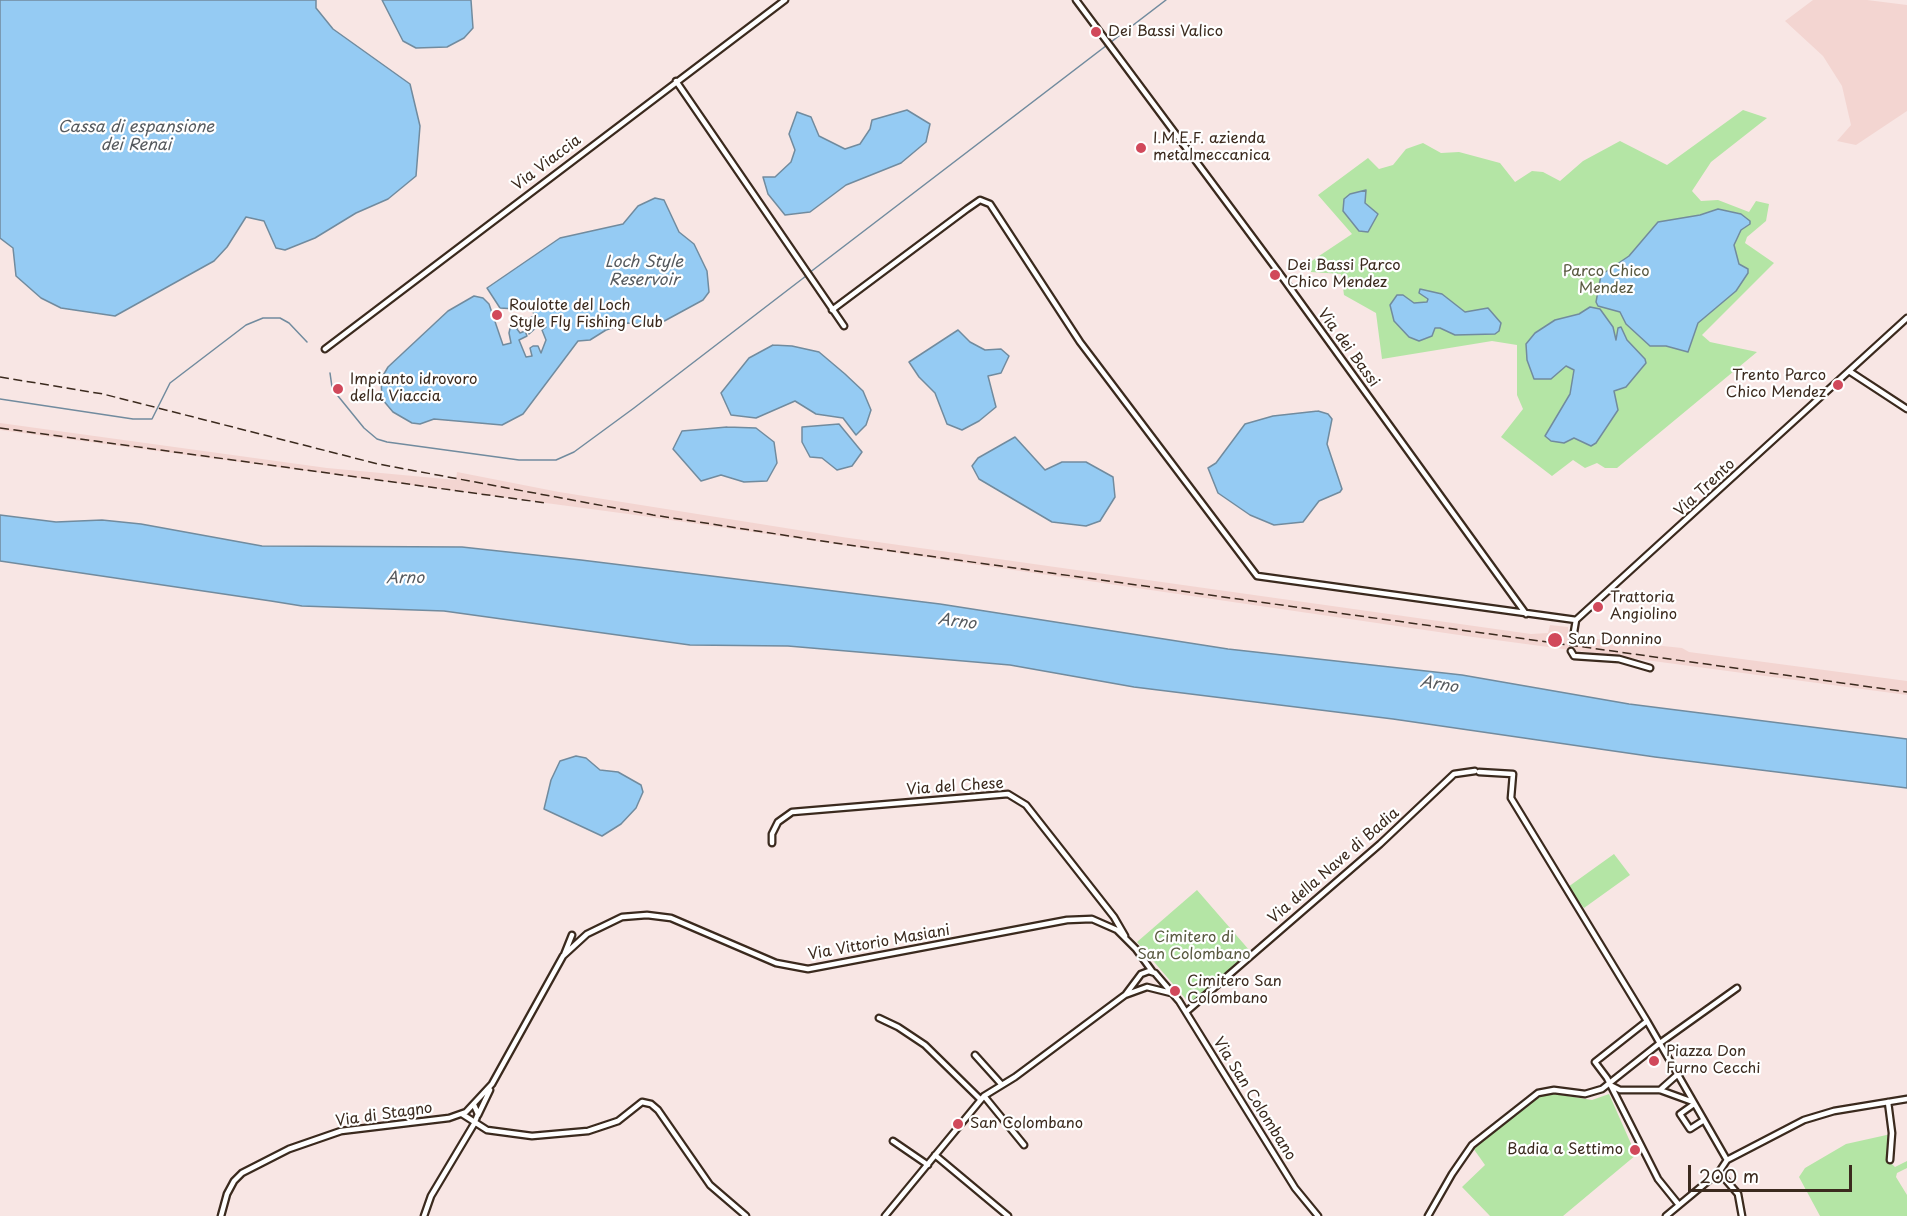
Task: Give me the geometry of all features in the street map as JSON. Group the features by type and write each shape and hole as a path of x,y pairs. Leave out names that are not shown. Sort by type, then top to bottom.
{"street":[{"name":"Via Viaccia","path":"325,349 785,0"},
{"name":"Via dei Bassi","path":"1076,0 1526,614"},
{"path":"676,81 812,283 844,326"},
{"path":"832,310 981,200 990,204 1080,342 1257,576 1576,620 1573,638"},
{"name":"Via Trento","path":"1576,620 1907,318"},
{"path":"1850,371 1907,409"},
{"path":"1571,651 1574,656 1619,659 1650,668"},
{"name":"Via della Nave di Badia","path":"1186,1012 1380,844 1454,774 1477,771 1513,774 1511,798 1647,1022"},
{"name":"Via del Chese","path":"772,843 772,834 778,822 792,812 1008,794 1026,805 1117,920 1126,938 1144,964 1152,971"},
{"path":"1104,922 1106,907"},
{"name":"Via Vittorio Masiani","path":"474,1104 495,1080 563,956 599,926 634,915 671,918 776,963 808,969 1067,920 1084,918 1104,922"},
{"path":"1110,926 1117,920"},
{"name":"Via del Chese","path":"1104,922 1126,938"},
{"path":"563,956 572,935"},
{"path":"1144,964 1141,975 1142,984 1171,993"},
{"path":"885,1216 982,1098 1015,1077 1125,995 1141,975 1152,971"},
{"name":"Via San Colombano","path":"1152,971 1186,1012 1295,1188 1318,1216"},
{"path":"1125,995 1155,983 1156,977"},
{"path":"1428,1216 1472,1145 1538,1093 1550,1090 1588,1094 1610,1084 1614,1078 1660,1042 1737,988"},
{"path":"879,1018 898,1027 925,1045 982,1098 1024,1145"},
{"path":"1679,1205 1658,1179 1610,1084 1595,1062 1647,1022 1727,1160"},
{"path":"975,1055 1002,1085"},
{"path":"1660,1090 1678,1074"},
{"path":"423,1216 431,1196 474,1124 495,1080"},
{"path":"1610,1084 1620,1090 1660,1090 1694,1103"},
{"path":"1666,1216 1719,1172 1727,1160 1804,1120 1907,1099"},
{"path":"462,1114 474,1124 497,1132 532,1136 563,1134 606,1126 618,1121 642,1102 651,1104 658,1110 710,1185 746,1216"},
{"path":"1888,1102 1892,1133 1890,1160"},
{"path":"1694,1103 1680,1114 1690,1129 1704,1120"},
{"path":"474,1104 477,1118"},
{"name":"Via di Stagno","path":"221,1216 227,1194 234,1181 242,1173 289,1149 341,1131 427,1122 462,1114 474,1104"},
{"path":"893,1141 928,1165"},
{"path":"935,1155 1008,1216"},
{"path":"1719,1172 1738,1194 1742,1216"}],"shaded area":[{"path":"1813,0 1867,0 1907,5 1907,111 1856,145 1837,141 1851,125 1842,86 1823,56 1785,21"},
{"path":"0,423 327,468 456,480 457,472 559,492 842,537 1531,634 1548,633 1550,625 1568,627 1568,636 1682,648 1689,652 1907,681 1907,695 1466,636 643,516 0,430"}],"green space":[{"name":"Parco Chico Mendez","path":"1743,110 1767,118 1711,162 1692,191 1701,201 1718,200 1749,212 1756,201 1769,204 1766,221 1747,237 1745,243 1774,263 1702,335 1710,342 1757,352 1617,468 1605,468 1597,463 1585,468 1573,460 1552,476 1501,437 1523,409 1517,395 1517,345 1492,341 1382,359 1376,313 1344,295 1341,274 1311,272 1310,262 1352,234 1318,195 1368,158 1379,169 1393,165 1406,149 1423,143 1441,153 1459,152 1500,163 1515,182 1532,171 1543,172 1560,181 1583,161 1620,141 1667,165"},
{"path":"1614,854 1630,875 1584,908 1568,887"},
{"name":"Cimitero di San Colombano","path":"1197,890 1250,951 1190,1004 1137,942"},
{"path":"1550,1093 1592,1100 1609,1094 1636,1155 1563,1216 1490,1216 1462,1187 1485,1165 1473,1148 1540,1095"},
{"path":"1891,1134 1889,1161 1895,1167 1907,1161 1907,1168 1897,1173 1896,1177 1907,1195 1907,1216 1820,1216 1799,1177 1805,1168 1846,1144"}],"water":[{"name":"Cassa di espansione dei Renai","path":"0,0 316,0 316,8 333,29 410,84 420,126 416,176 388,199 356,213 315,238 285,250 276,248 264,221 246,217 227,247 214,261 115,316 61,308 41,298 16,276 13,248 0,238"},
{"path":"382,0 471,0 473,28 464,38 447,47 416,48 403,41"},
{"path":"907,110 930,124 926,142 901,163 846,185 810,212 785,215 768,194 763,177 775,177 791,162 795,150 789,134 797,112 811,117 819,136 845,149 860,144 870,129 872,120"},
{"path":"1366,190 1365,203 1378,214 1368,232 1359,231 1343,211 1344,199 1350,194"},
{"name":"Loch Style Reservoir","path":"655,198 664,200 679,232 694,244 707,271 709,292 703,300 657,325 628,323 606,330 590,340 578,341 523,414 502,425 434,419 420,424 412,423 393,412 382,399 381,379 388,367 448,311 474,296 483,298 489,304 503,345 511,343 509,333 511,324 521,321 517,329 520,333 525,331 527,336 519,340 526,357 532,356 530,348 533,346 538,346 541,353 546,340 542,330 546,327 544,323 529,334 526,320 534,316 533,310 500,308 487,288 560,238 623,224 638,206"},
{"path":"1718,209 1741,214 1750,221 1750,224 1741,230 1734,245 1739,264 1748,269 1748,273 1736,291 1698,323 1688,352 1666,346 1650,346 1626,324 1620,312 1598,306 1596,302 1601,275 1629,256 1658,222 1700,215"},
{"path":"1420,289 1442,294 1465,312 1488,308 1501,323 1499,331 1495,334 1455,335 1435,328 1432,336 1419,341 1409,337 1394,321 1390,305 1397,295 1403,295 1414,303 1427,302 1428,299 1419,293"},
{"path":"1590,307 1600,309 1613,327 1616,340 1618,328 1621,327 1627,340 1646,363 1626,387 1614,391 1618,410 1596,443 1591,446 1574,438 1564,443 1551,441 1545,436 1570,394 1574,370 1566,366 1551,379 1534,379 1527,360 1526,344 1535,333 1555,320 1579,314"},
{"path":"958,330 970,342 985,350 1001,349 1009,356 1001,373 988,376 996,407 979,421 962,430 947,424 935,393 919,377 909,362"},
{"path":"773,345 792,346 819,352 845,374 863,391 871,410 866,425 856,435 843,418 816,414 795,401 756,418 731,415 721,393 749,358"},
{"path":"1318,411 1328,414 1332,419 1327,444 1342,489 1340,492 1319,501 1303,522 1274,525 1250,515 1218,493 1208,468 1216,463 1245,424 1273,416"},
{"path":"839,424 862,452 852,466 837,470 822,458 810,457 802,442 802,427"},
{"path":"727,427 756,428 774,442 777,463 767,481 744,482 721,475 701,481 673,449 682,431"},
{"path":"1015,437 1045,470 1062,462 1086,462 1113,477 1115,497 1100,521 1086,526 1052,522 979,479 972,466 978,458"},
{"name":"Arno","path":"0,515 56,522 102,520 141,524 262,546 462,547 581,560 940,604 1228,649 1462,675 1629,704 1907,739 1907,788 1655,757 1393,719 1134,687 1010,665 788,646 690,645 444,611 302,606 0,561"},
{"path":"576,756 586,758 600,770 618,772 641,785 643,792 636,808 621,824 602,836 544,809 551,780 560,761"}],"waterway":[{"path":"809,273 1166,0"},
{"path":"338,396 364,428 377,439 387,442 519,460 556,460 574,452 634,408 806,276"},
{"path":"0,399 133,419 152,419 170,383 246,325 263,318 280,318 289,323 307,342"},
{"path":"330,373 332,387"}],"tunnel":[{"path":"1571,651 1573,638"}],"railway":[{"path":"0,377 103,394 378,464 653,515 835,543 1907,692"},
{"path":"0,428 546,503"}],"place":[{"name":"Dei Bassi Valico","path":"1096,32"},
{"name":"I.M.E.F. azienda metalmeccanica","path":"1141,148"},
{"name":"Dei Bassi Parco Chico Mendez","path":"1275,275"},
{"name":"Roulotte del Loch Style Fly Fishing Club","path":"497,315"},
{"name":"Trento Parco Chico Mendez","path":"1838,385"},
{"name":"Impianto idrovoro della Viaccia","path":"338,389"},
{"name":"Trattoria Angiolino","path":"1598,607"},
{"name":"San Donnino","path":"1555,640"},
{"name":"Cimitero San Colombano","path":"1175,991"},
{"name":"Piazza Don Furno Cecchi","path":"1654,1061"},
{"name":"San Colombano","path":"958,1124"},
{"name":"Badia a Settimo","path":"1635,1150"}]}
